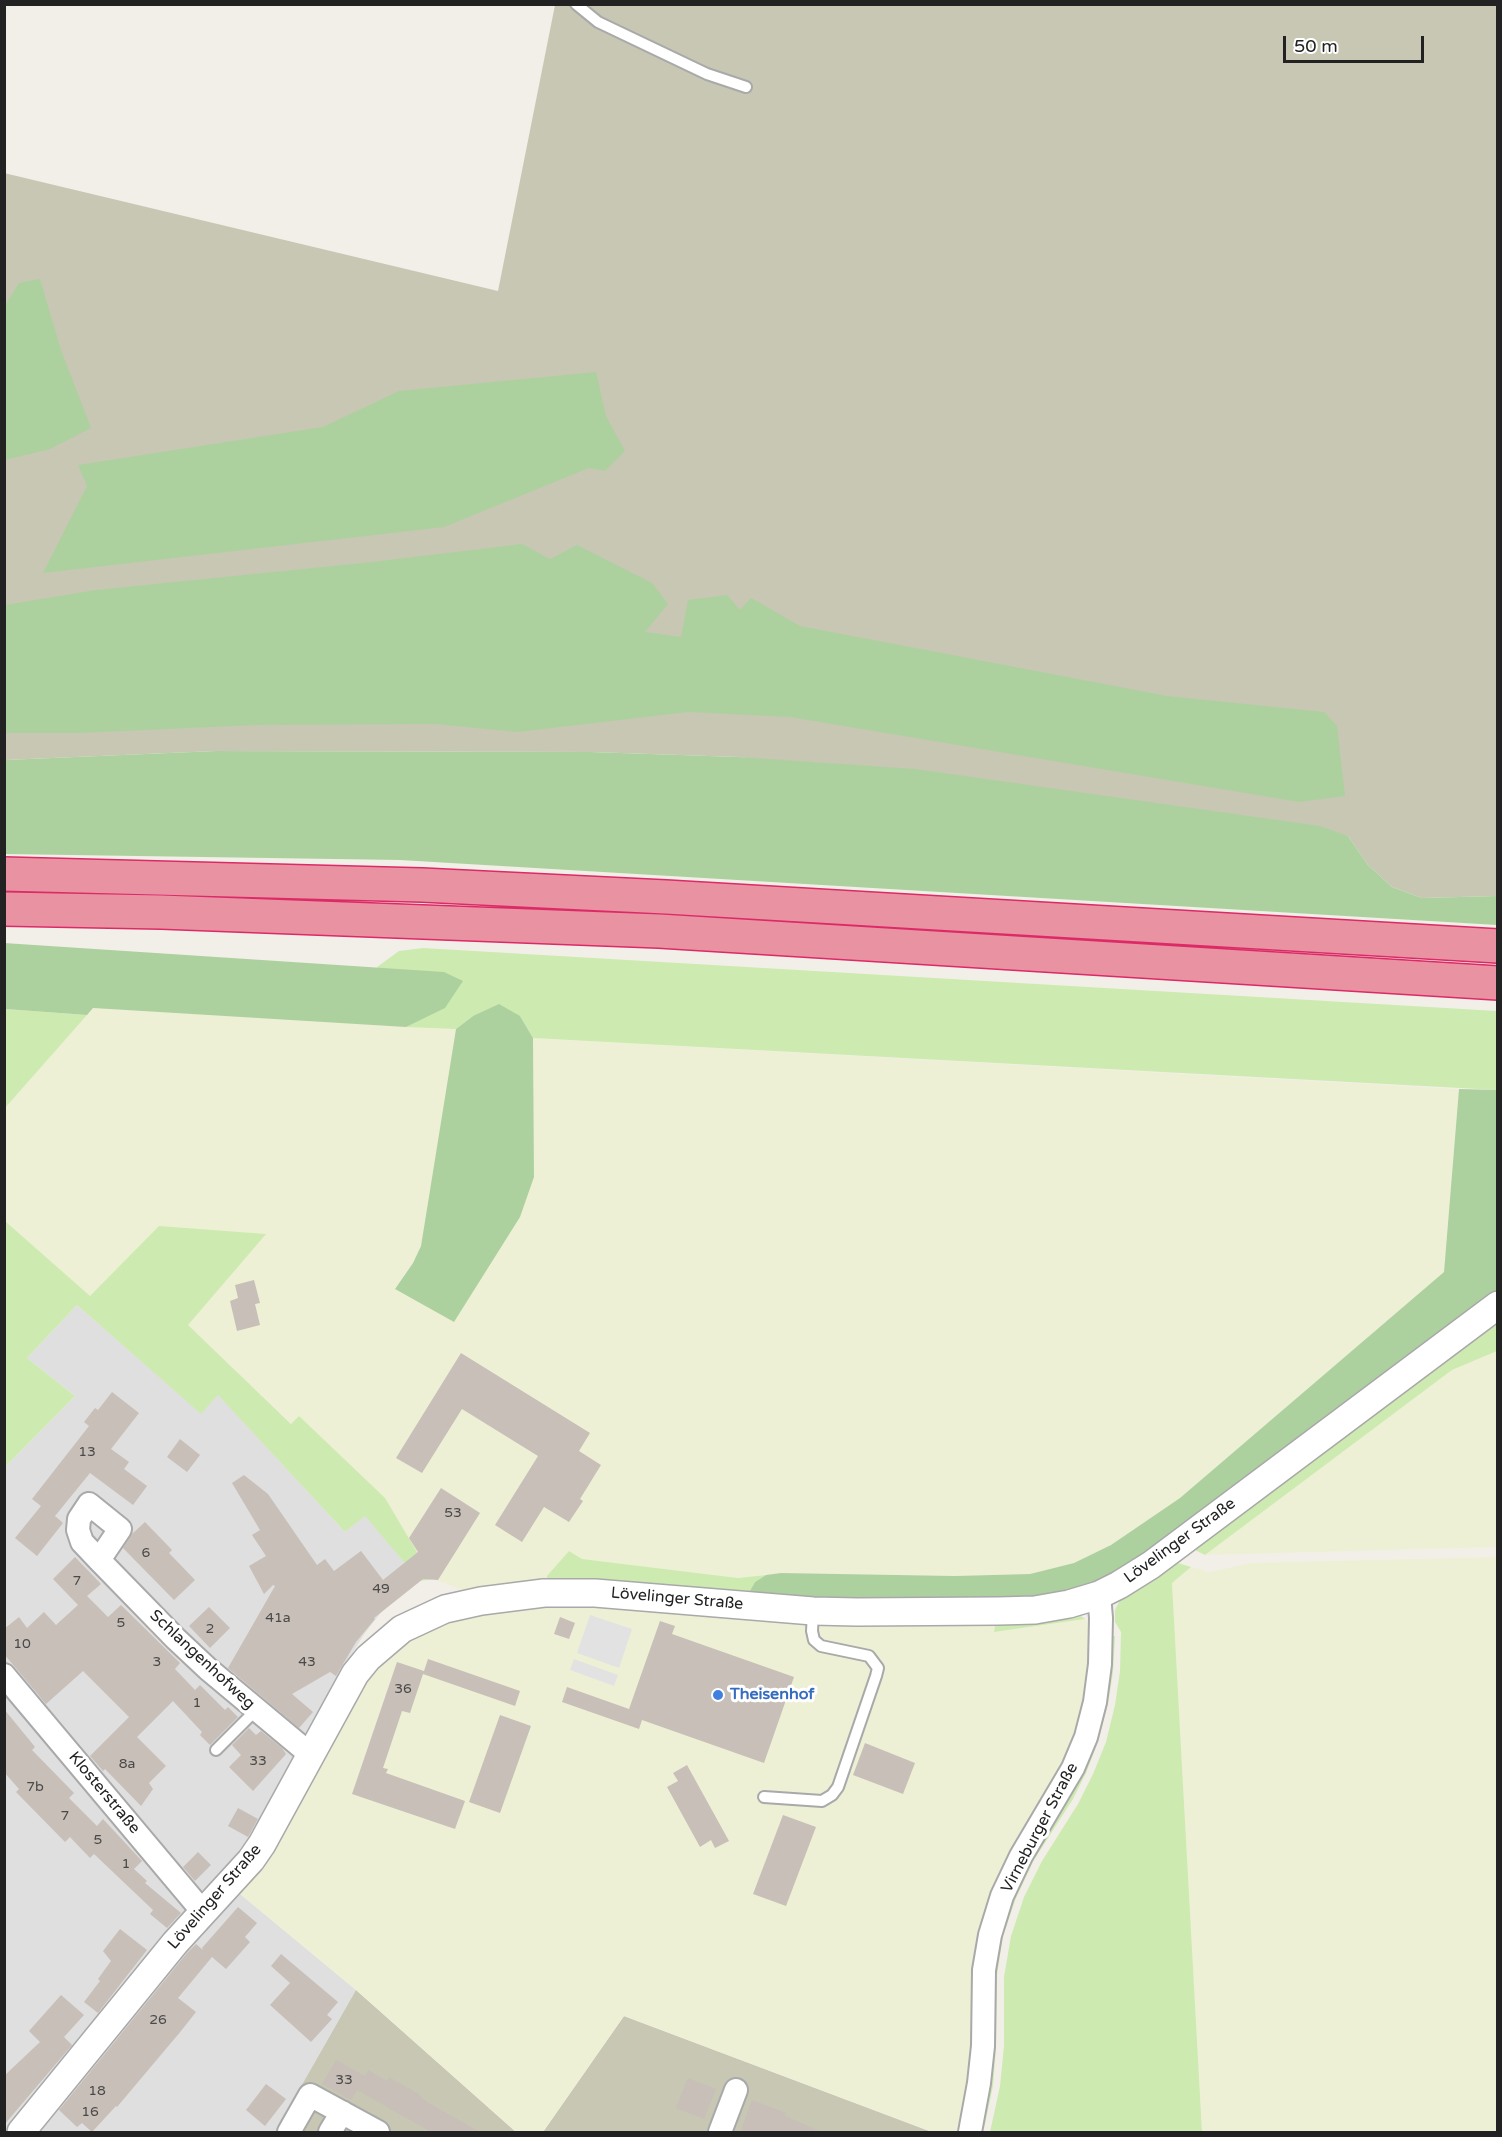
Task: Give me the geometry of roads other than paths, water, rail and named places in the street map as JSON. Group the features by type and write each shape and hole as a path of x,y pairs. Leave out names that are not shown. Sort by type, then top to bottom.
{"highway":[{"path":"4,874 445,886 1497,946"},
{"path":"4,909 221,914 659,931 1497,983"}],"street":[{"name":"Lövelinger Straße","path":"21,2133 168,1951 251,1860 262,1844 345,1691 368,1658 402,1629 445,1609 514,1596 544,1593 580,1592 813,1611 1035,1610 1069,1604 1099,1595 1151,1565 1497,1305"},
{"name":"Schlangenhofweg","path":"99,1560 192,1654 310,1755"},
{"name":"Virneburger Straße","path":"970,2133 983,2046 984,1970 990,1935 1002,1896 1021,1856 1073,1768 1086,1737 1095,1702 1100,1664 1099,1595"},
{"name":"Klosterstraße","path":"4,1675 203,1912"},
{"path":"720,2133 736,2090"},
{"path":"289,2133 310,2095 378,2133"},
{"path":"330,2133 342,2112"}],"lane":[{"path":"576,4 598,22 707,74 746,87"},
{"path":"764,1797 822,1801 832,1795 838,1787 876,1676 878,1668 869,1656 821,1646 814,1640 813,1611"},
{"path":"216,1750 256,1710"}],"place":[{"name":"Theisenhof","path":"718,1695"}]}
